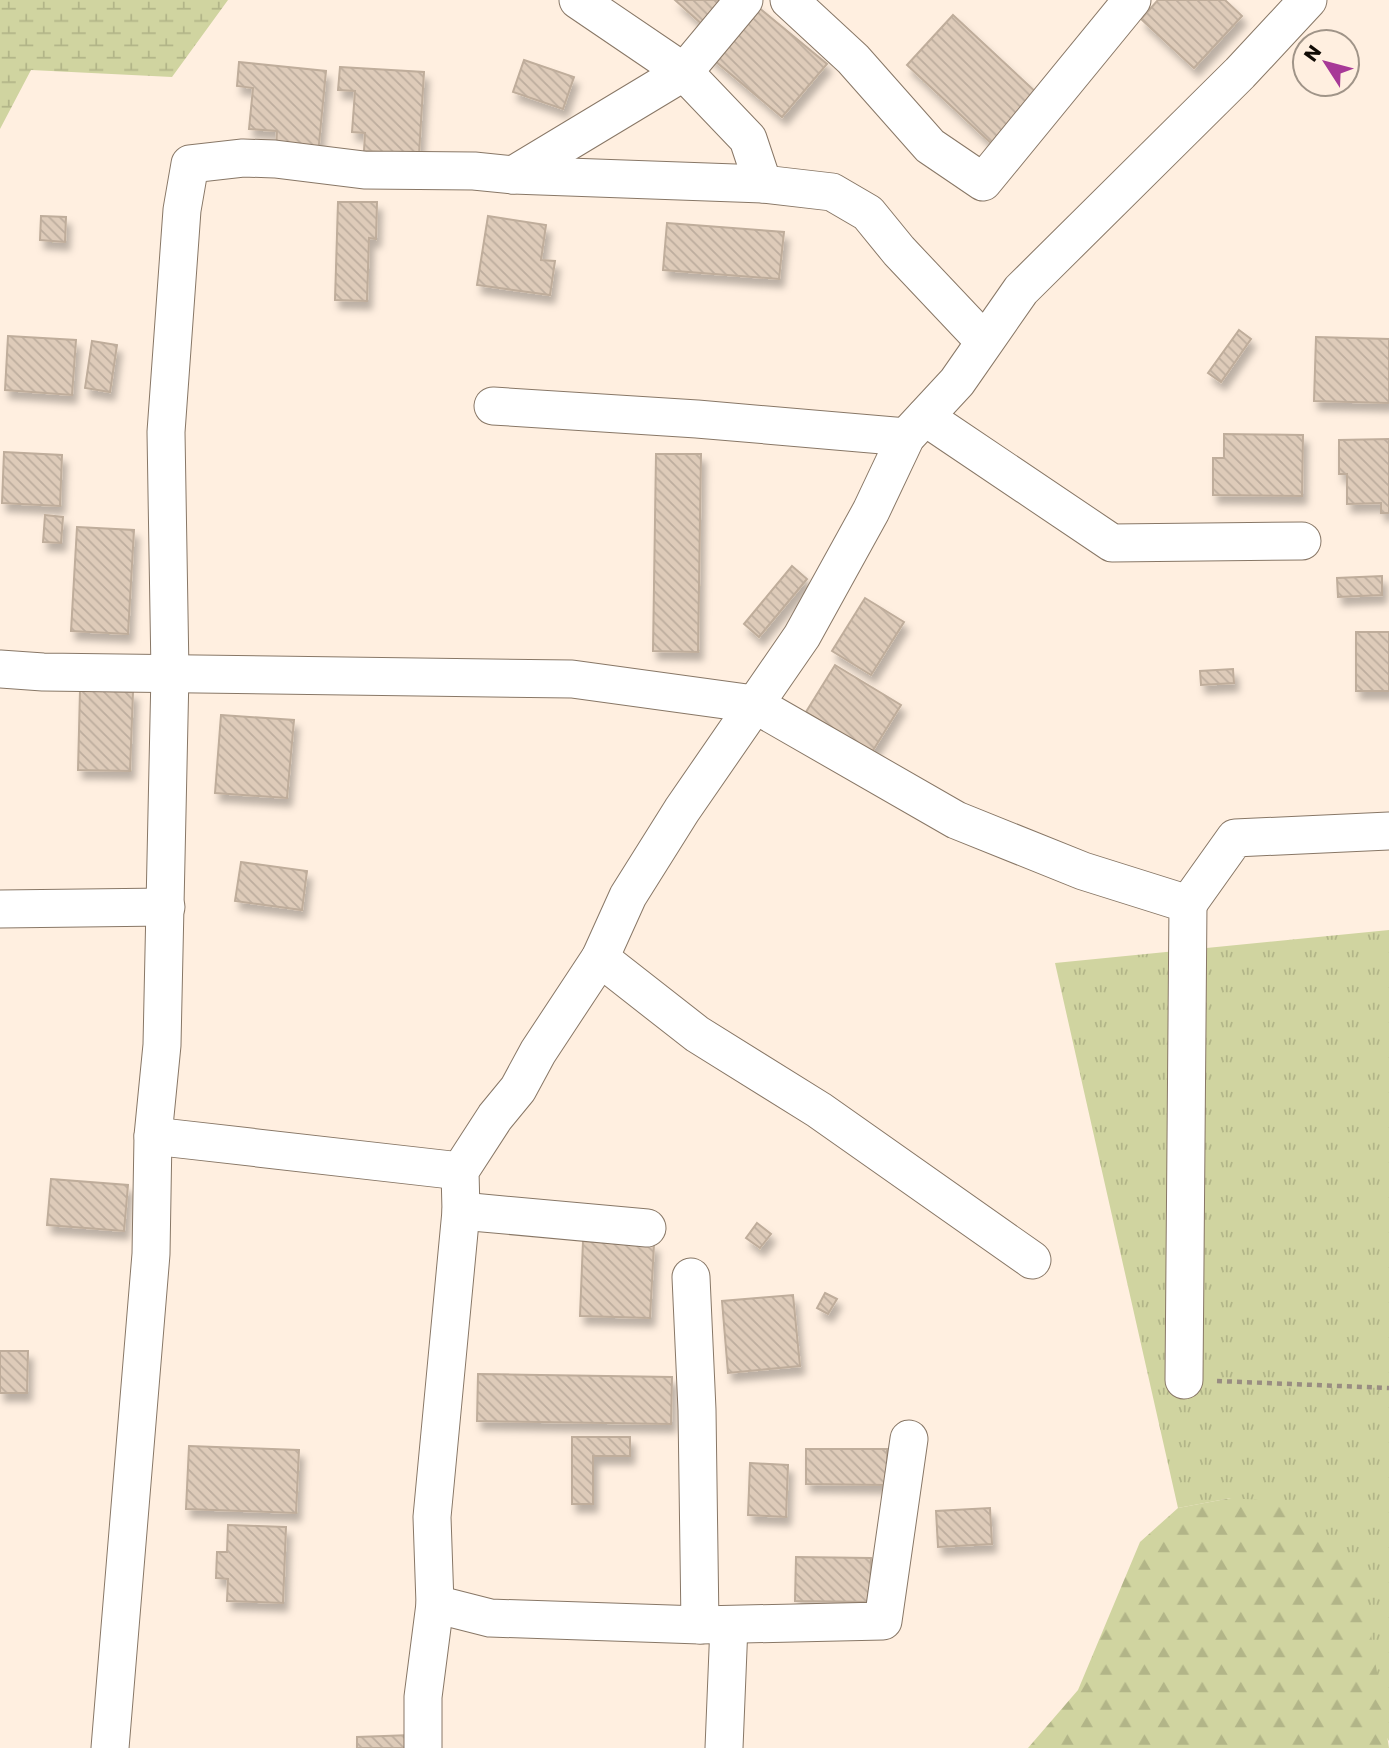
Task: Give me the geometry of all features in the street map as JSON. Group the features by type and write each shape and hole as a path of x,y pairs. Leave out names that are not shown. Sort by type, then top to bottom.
{"street":[{"path":"578,0 684,72 748,139 763,184"},
{"path":"513,175 684,72 744,0"},
{"path":"789,0 853,59 930,146 983,182 1132,0"},
{"path":"423,1748 423,1697 435,1604 432,1517 461,1211 460,1171 495,1117 518,1090 538,1052 600,958 628,896 682,810 802,636 916,427 957,382 1021,290 1240,73 1293,5"},
{"path":"110,1748 151,1254 153,1136 162,1045 170,673 166,432 182,210 190,164 275,159 364,170 474,171 513,175 763,184 832,192 868,214 984,341"},
{"path":"493,406 724,421 916,427 1112,543 1303,541"},
{"path":"0,669 43,672 572,679 754,704 956,820 1083,871 1188,904"},
{"path":"1184,1380 1188,904 1235,838 1389,831"},
{"path":"0,909 166,907"},
{"path":"600,958 697,1034 819,1110 1032,1260"},
{"path":"153,1136 460,1171"},
{"path":"461,1211 647,1228"},
{"path":"691,1277 697,1410 724,1748"},
{"path":"435,1604 490,1618 715,1625 883,1621 909,1439"}],"path":[{"path":"1184,1380 1389,1388"}],"green space":[{"path":"0,0 228,0 172,77 31,70 0,129"},
{"path":"1389,930 1389,1741 1231,1498 1178,1508 1055,963"},
{"path":"1231,1498 1286,1502 1361,1572 1389,1748 1028,1748 1078,1690 1140,1542 1178,1508"}],"building":[{"path":"675,0 729,0 705,27"},
{"path":"1158,0 1225,0 1242,16 1194,68 1141,19"},
{"path":"752,2 827,64 782,117 708,55"},
{"path":"953,15 1039,95 993,145 907,65"},
{"path":"524,60 574,77 563,109 513,92"},
{"path":"239,62 326,71 318,154 276,150 277,131 249,129 253,88 237,86"},
{"path":"340,67 424,72 419,154 364,151 365,133 352,132 355,91 338,90"},
{"path":"338,202 377,202 376,239 369,238 367,301 335,300"},
{"path":"41,216 66,217 65,242 40,240"},
{"path":"488,216 546,225 541,260 555,261 550,295 477,285"},
{"path":"667,223 784,232 779,279 663,270"},
{"path":"1239,330 1251,339 1221,382 1208,373"},
{"path":"8,336 76,340 72,395 5,390"},
{"path":"1316,337 1389,339 1389,403 1314,401"},
{"path":"92,341 117,345 110,392 85,388"},
{"path":"1224,434 1303,435 1302,496 1213,495 1213,458 1224,458"},
{"path":"1389,439 1389,513 1381,513 1381,503 1347,504 1347,474 1339,474 1339,440"},
{"path":"4,452 62,455 60,506 2,503"},
{"path":"656,454 701,454 698,652 653,651"},
{"path":"45,515 63,517 61,543 43,542"},
{"path":"77,527 134,530 128,634 71,631"},
{"path":"792,566 807,579 759,637 744,624"},
{"path":"1382,576 1382,595 1338,597 1337,578"},
{"path":"865,598 904,622 871,675 832,651"},
{"path":"1356,632 1389,632 1389,691 1356,691"},
{"path":"835,665 901,705 872,752 806,712"},
{"path":"1233,669 1234,683 1201,685 1200,671"},
{"path":"80,690 133,692 130,771 78,770"},
{"path":"221,715 294,720 287,798 215,793"},
{"path":"241,862 307,871 302,910 235,901"},
{"path":"51,1179 128,1185 124,1231 47,1225"},
{"path":"757,1223 771,1234 760,1248 746,1238"},
{"path":"583,1241 654,1244 650,1318 580,1316"},
{"path":"825,1293 837,1299 828,1314 817,1308"},
{"path":"793,1295 800,1366 728,1373 722,1301"},
{"path":"0,1351 28,1351 27,1393 0,1393"},
{"path":"478,1374 672,1377 671,1424 477,1421"},
{"path":"572,1437 630,1437 630,1456 593,1456 593,1504 572,1504"},
{"path":"189,1446 299,1450 296,1513 186,1509"},
{"path":"806,1449 887,1449 887,1485 806,1484"},
{"path":"750,1463 788,1465 786,1517 748,1515"},
{"path":"990,1508 992,1544 938,1547 936,1511"},
{"path":"228,1525 286,1527 283,1603 227,1601 228,1579 216,1578 217,1552 227,1552"},
{"path":"796,1557 871,1558 870,1602 795,1601"},
{"path":"411,1735 411,1748 357,1748 357,1737"}]}
